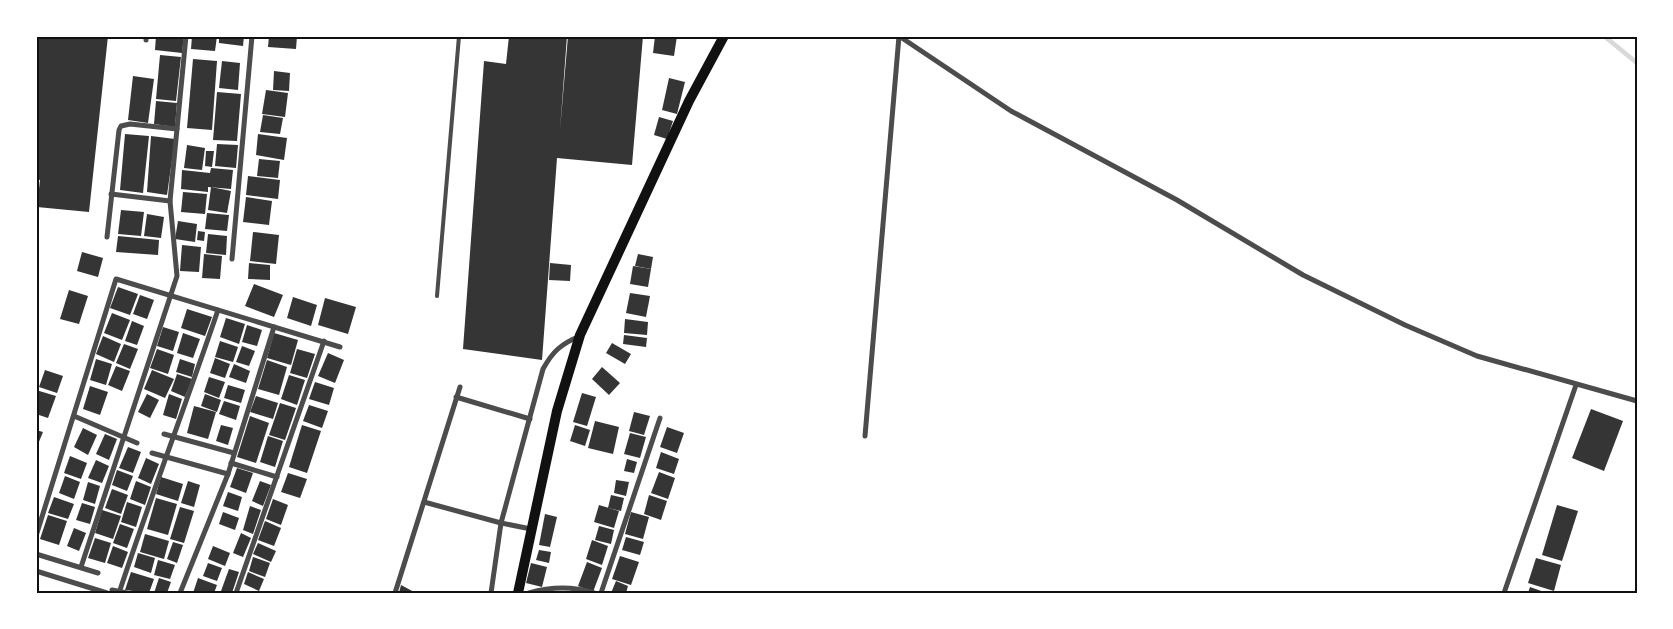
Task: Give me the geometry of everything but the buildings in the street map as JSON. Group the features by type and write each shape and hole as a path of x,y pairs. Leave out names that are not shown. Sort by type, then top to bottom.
{"main road":[{"path":"518,593 557,411 580,335 689,100 724,36"}],"street":[{"path":"80,567 169,295 177,276 170,201 186,36"},
{"path":"232,258 252,36"},
{"path":"865,436 899,36 1011,111 1177,200 1303,275 1405,325 1477,356 1637,401"},
{"path":"107,237 117,135 122,126 130,124 177,129"},
{"path":"111,194 170,201"},
{"path":"36,536 116,279 340,347"},
{"path":"120,590 164,458 175,437 218,310"},
{"path":"180,593 228,474 274,326"},
{"path":"491,593 501,523 543,369 552,353 561,344 580,335"},
{"path":"236,593 324,342"},
{"path":"1504,593 1576,385"},
{"path":"395,593 460,386"},
{"path":"456,398 530,419"},
{"path":"74,416 137,443"},
{"path":"601,593 660,418"},
{"path":"164,434 234,453"},
{"path":"152,453 164,458 228,474"},
{"path":"231,463 278,477"},
{"path":"424,502 501,523 531,529"},
{"path":"36,554 98,573"},
{"path":"36,571 107,593"},
{"path":"529,593 544,589 574,588 594,593"},
{"path":"112,590 120,590 127,593"}],"lane":[{"path":"437,296 459,36"}],"waterway":[{"path":"1604,36 1637,63"}]}
